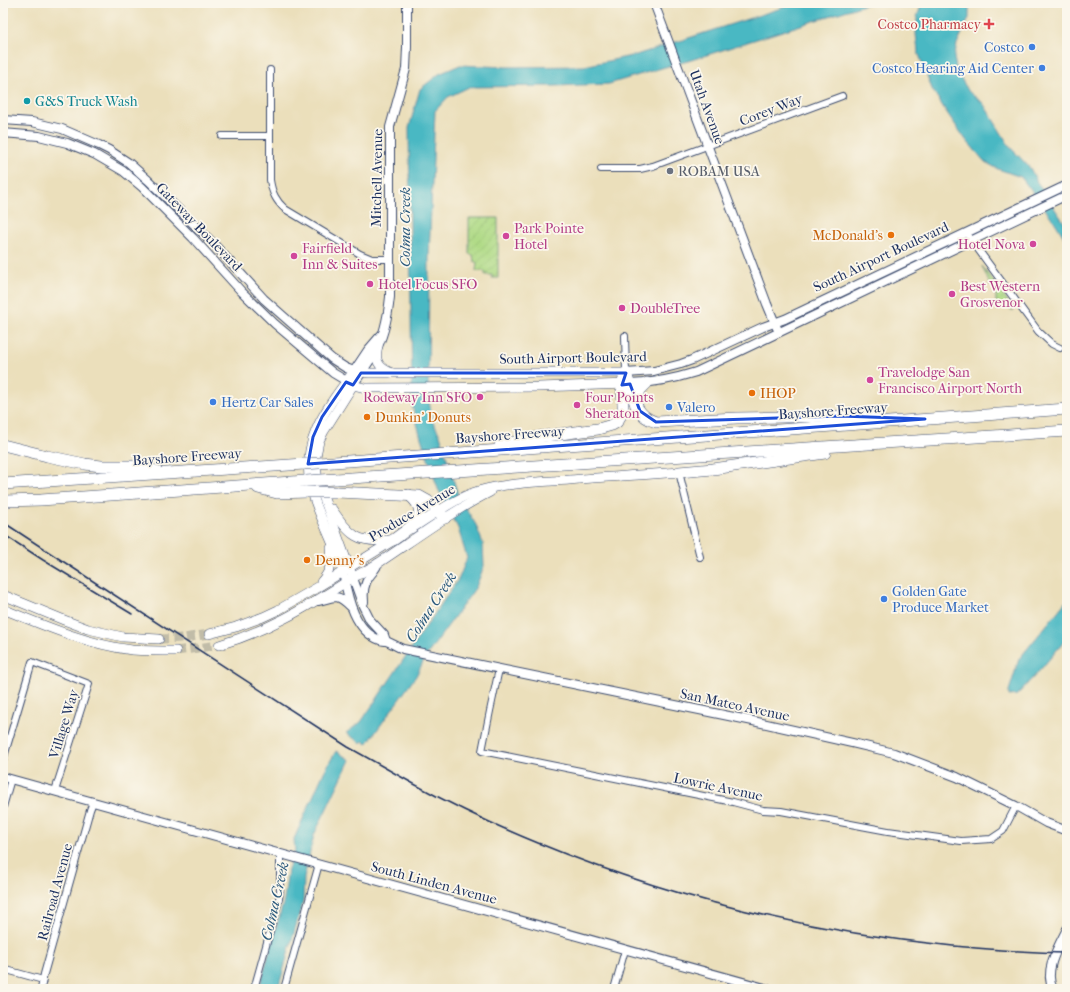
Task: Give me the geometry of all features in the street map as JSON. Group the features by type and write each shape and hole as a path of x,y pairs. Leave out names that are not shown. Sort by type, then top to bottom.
{"highway":[{"path":"456,454 538,437 598,429 612,425 618,420 622,412 626,373"},
{"path":"636,405 640,390 647,383"},
{"path":"626,384 640,412 645,418 656,422 737,418 841,416 925,419"},
{"name":"Bayshore Freeway","path":"3,484 16,484 142,471 169,474 1065,410"},
{"path":"3,501 41,500 248,486 277,493 336,479 1067,431"},
{"path":"678,472 713,469 818,455 886,443"},
{"path":"3,445 85,464 101,466 137,466 142,471"},
{"path":"306,487 337,492 409,495 424,498 444,513"},
{"path":"393,540 414,525 418,520 419,506 409,495"}],"main road":[{"path":"378,346 376,359 379,365 383,369 397,373"},
{"name":"South Airport Boulevard","path":"357,372 626,373"},
{"path":"354,578 346,569 328,533 313,496 308,473 308,460 312,438 316,428 357,372"},
{"name":"South Airport Boulevard","path":"349,383 365,388 626,384"},
{"path":"346,569 319,485 316,462 319,441 349,383"},
{"name":"Produce Avenue","path":"305,595 393,540 462,502 500,487 535,482 678,472"},
{"path":"324,498 345,527 358,538 371,542 393,540"},
{"name":"Produce Avenue","path":"219,644 268,628 317,601 378,563 444,513"},
{"path":"209,634 236,627 263,617 305,595 321,582 328,572 332,561 328,533"},
{"path":"3,595 88,629 123,637 159,639"},
{"path":"3,609 66,634 98,643 134,650 176,651"}],"street":[{"name":"Mitchell Avenue","path":"357,372 374,354 378,346 387,320 389,308 390,127 406,69 407,3"},
{"name":"Utah Avenue","path":"654,3 767,304 780,332"},
{"path":"270,70 270,180 275,197 285,209 360,254 372,259 390,259"},
{"name":"Corey Way","path":"601,169 648,168 842,96"},
{"name":"Gateway Boulevard","path":"3,120 32,122 62,129 109,150 129,163 211,241 264,299 332,359 346,368 357,372"},
{"name":"Gateway Boulevard","path":"3,133 39,136 67,143 94,154 123,171 142,187 193,238 241,291 269,319 325,367 349,383"},
{"path":"222,136 270,136"},
{"name":"South Airport Boulevard","path":"626,373 654,370 692,360 759,329 785,319 1067,185"},
{"name":"South Airport Boulevard","path":"626,384 670,380 696,372 1067,194"},
{"path":"966,233 1038,331 1052,344 1060,348"},
{"name":"Mitchell Avenue","path":"357,372 368,350 383,331"},
{"path":"625,336 626,373"},
{"path":"678,472 700,557"},
{"path":"366,614 364,586 367,579 376,569 378,563"},
{"name":"San Mateo Avenue","path":"346,569 345,583 351,607 362,626 380,640 408,651 852,742 892,753 957,777 1016,806 1046,823 1067,831"},
{"path":"354,578 366,614 384,635 386,642"},
{"path":"317,601 339,597 351,607"},
{"name":"Village Way","path":"3,760 32,662 89,684 55,791"},
{"name":"Lowrie Avenue","path":"500,670 482,751 727,800 763,810 781,811 888,831 961,841 991,839 1003,831 1016,806"},
{"path":"3,807 7,778"},
{"name":"South Linden Avenue","path":"7,778 768,989"},
{"name":"Railroad Avenue","path":"41,989 93,802"},
{"path":"254,989 279,899 285,855"},
{"path":"284,989 316,863"},
{"path":"1053,989 1051,985 1050,969 1067,929"},
{"path":"614,989 625,950"},
{"path":"3,969 43,980"}],"highlighted area":[{"path":"361,373 626,373 622,385 630,384 640,411 656,422 841,416 925,419 308,464 313,437 322,417 346,382 353,385"}],"green space":[{"path":"469,218 498,218 498,278 492,278 492,275 485,275 485,271 476,271 477,263 474,261 473,255 469,254"},
{"path":"982,266 1014,310 1011,310 1010,305 996,305 996,286 990,285"}],"water":[{"path":"797,3 870,3 688,61 609,84 469,87 448,97 435,111 429,256 428,397 433,422 440,435 458,495 476,525 483,544 484,566 476,587 426,656 416,676 367,744 363,741 361,743 346,733 361,722 459,578 467,558 458,528 438,489 412,405 409,128 420,89 439,74 460,65 506,67 584,66 636,55"},
{"path":"922,3 969,3 969,18 957,44 954,58 957,72 969,92 983,103 1010,147 1030,168 1037,182 1067,227 1067,242 1054,221 1021,177 998,169 985,162 966,140 932,89 918,52 916,34 917,17"},
{"path":"1067,600 1067,638 1017,695 1009,696 1009,691 1019,659"},
{"path":"336,751 350,760 314,835 304,878 303,901 278,989 259,989 284,900 288,869 295,851 294,839 324,772"}],"tunnel":[{"path":"159,639 184,638 209,634"},
{"path":"176,651 219,645"}],"railway":[{"path":"3,522 348,747 444,800 491,823 538,843 588,863 690,896 794,922 900,940 1024,952 1067,953"},
{"path":"3,534 132,614"}],"place":[{"name":"Costco Pharmacy","path":"989,24"},
{"name":"Costco","path":"1032,47"},
{"name":"Costco Hearing Aid Center","path":"1042,68"},
{"name":"G&S Truck Wash","path":"27,101"},
{"name":"ROBAM USA","path":"670,171"},
{"name":"McDonald's","path":"891,235"},
{"name":"Park Pointe Hotel","path":"506,236"},
{"name":"Hotel Nova","path":"1033,244"},
{"name":"Fairfield Inn & Suites","path":"294,256"},
{"name":"Hotel Focus SFO","path":"370,284"},
{"name":"Best Western Grosvenor","path":"952,294"},
{"name":"DoubleTree","path":"622,308"},
{"name":"Travelodge San Francisco Airport North","path":"870,380"},
{"name":"IHOP","path":"752,393"},
{"name":"Rodeway Inn SFO","path":"480,397"},
{"name":"Hertz Car Sales","path":"213,402"},
{"name":"Four Points Sheraton","path":"577,405"},
{"name":"Valero","path":"669,407"},
{"name":"Dunkin' Donuts","path":"367,417"},
{"name":"Denny's","path":"307,560"},
{"name":"Golden Gate Produce Market","path":"884,599"}],"water label":[{"name":"Colma Creek","path":"405,227"},
{"name":"Colma Creek","path":"431,607"},
{"name":"Colma Creek","path":"275,901"}]}
